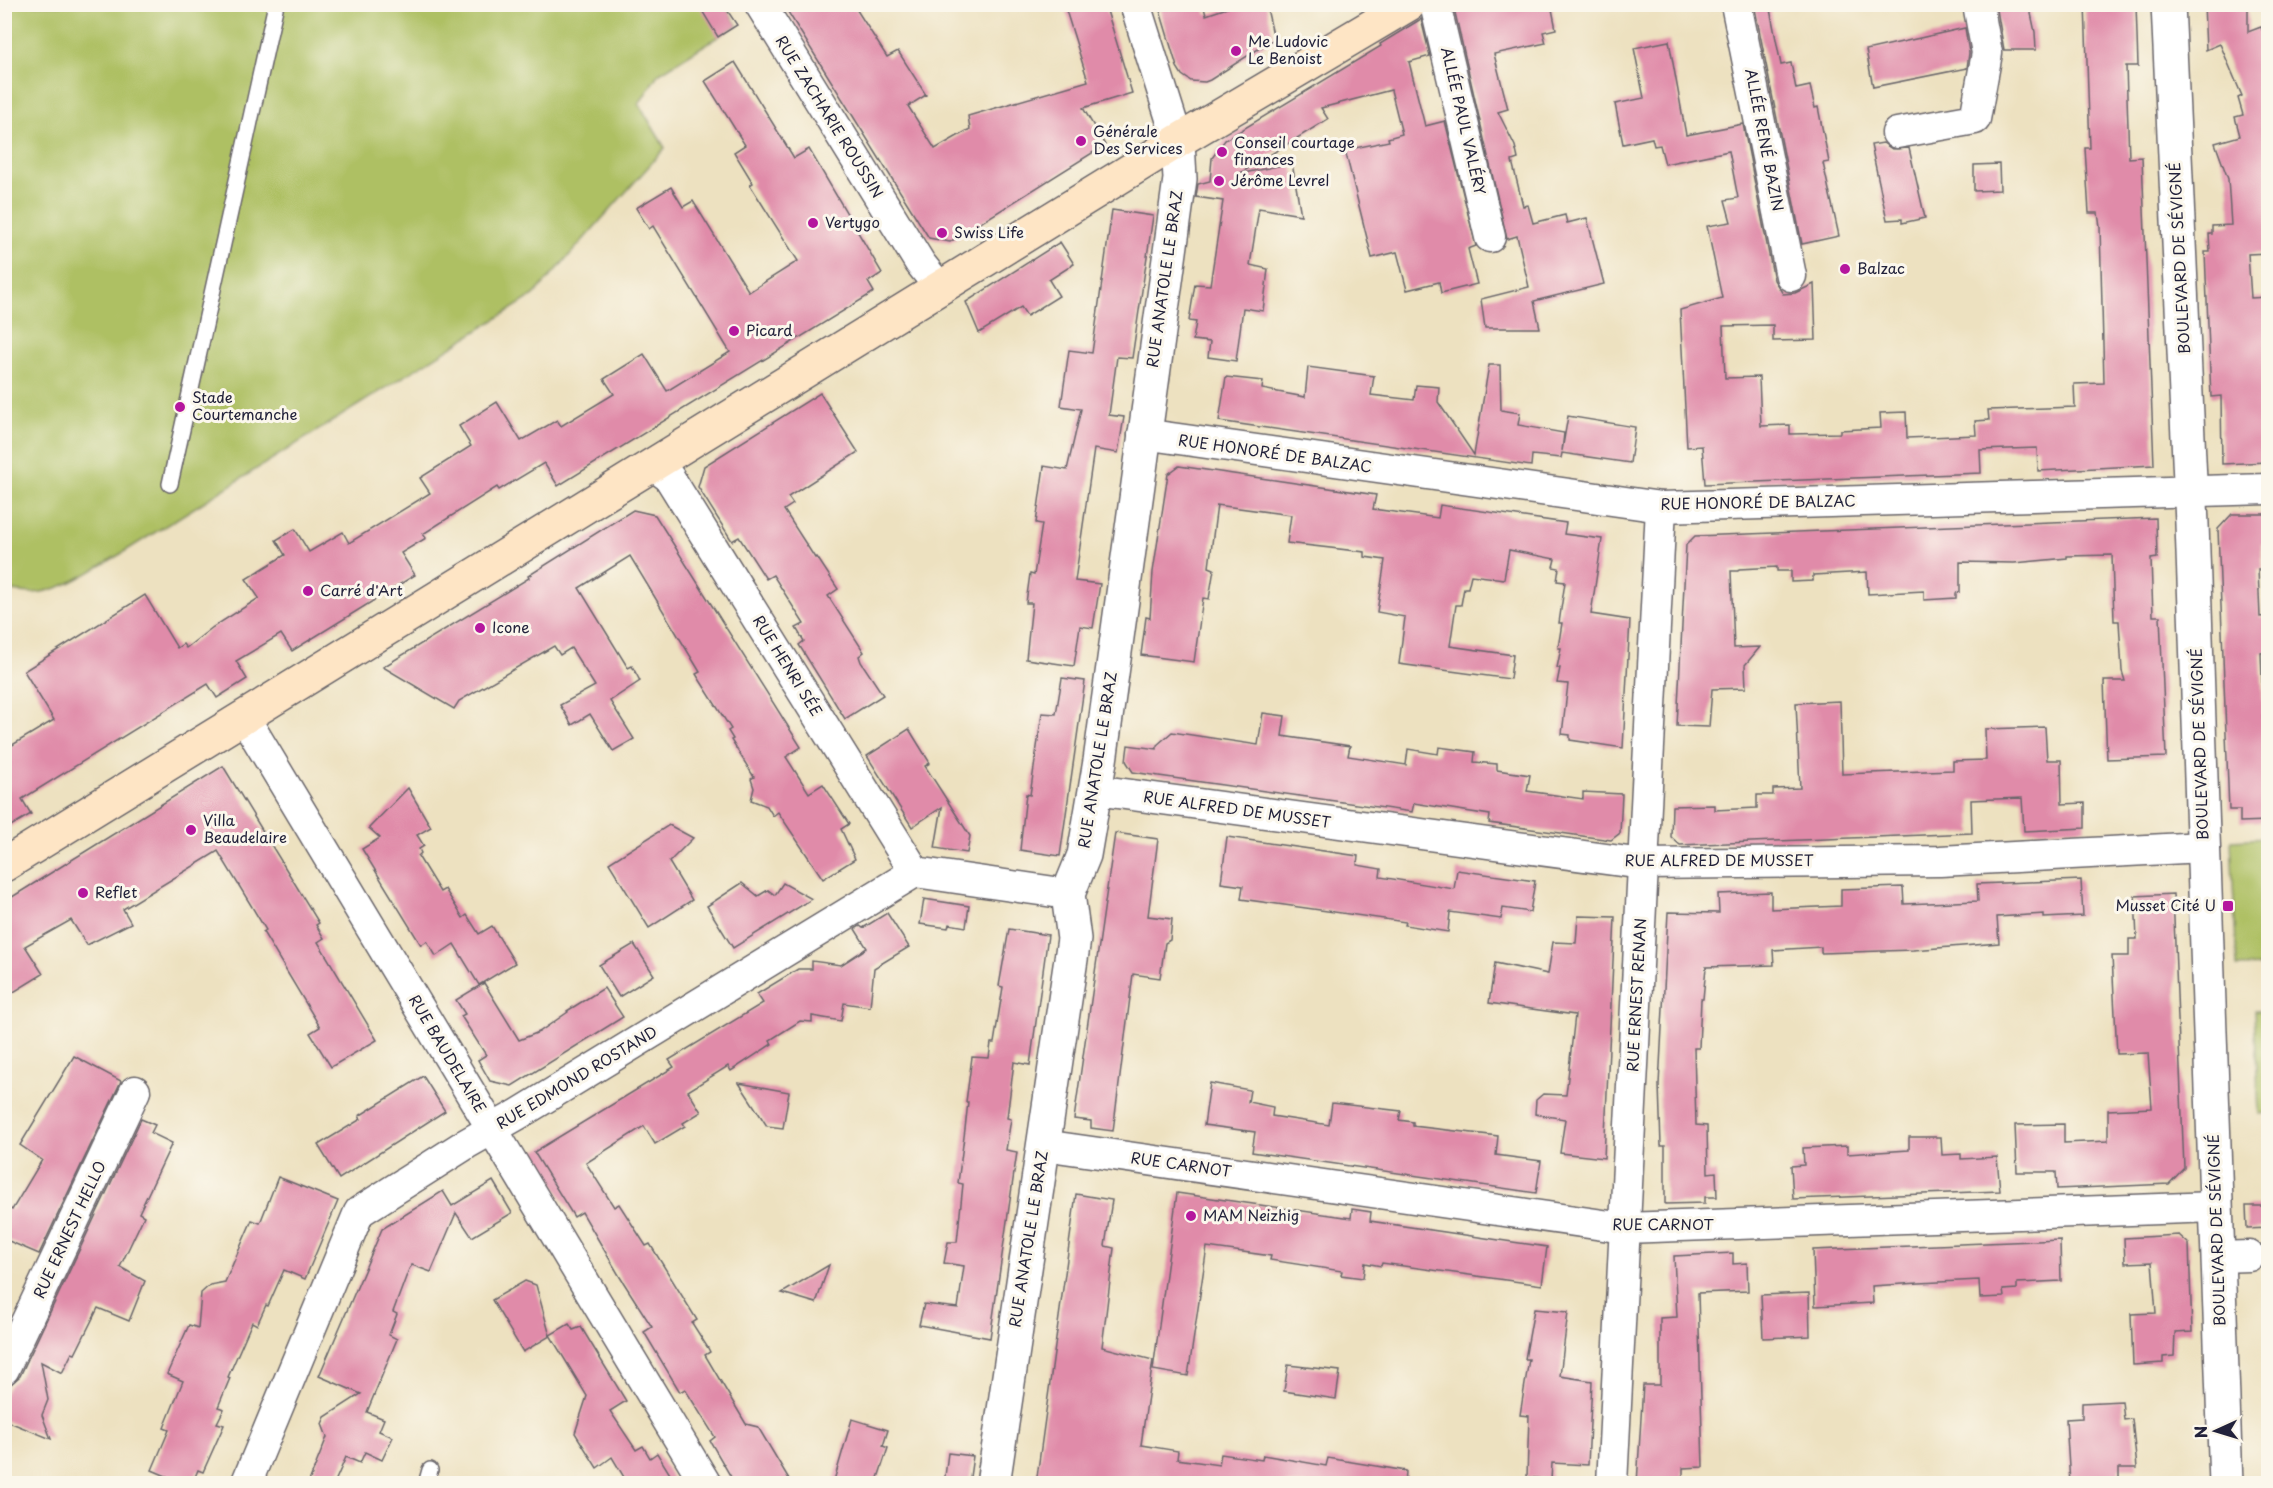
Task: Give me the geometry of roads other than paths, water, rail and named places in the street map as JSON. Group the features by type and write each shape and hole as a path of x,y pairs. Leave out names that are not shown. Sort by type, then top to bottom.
{"main road":[{"path":"4,865 1178,141 1409,4"}],"street":[{"name":"RUE ZACHARIE ROUSSIN","path":"760,4 920,263 939,288"},
{"path":"1135,4 1178,141"},
{"name":"ALLÉE PAUL VALÉRY","path":"1435,4 1490,237"},
{"name":"ALLÉE RENÉ BAZIN","path":"1736,4 1791,276"},
{"path":"1897,133 1975,119 1988,53 1978,4"},
{"name":"BOULEVARD DE SÉVIGNÉ","path":"2168,4 2190,492 2216,1207 2233,1257 2226,1484"},
{"name":"RUE ANATOLE LE BRAZ","path":"993,1484 1074,939 1068,894 1084,855 1095,790 1179,179 1178,141"},
{"name":"RUE HONORÉ DE BALZAC","path":"1143,434 1661,507 2268,489"},
{"name":"RUE HENRI SÉE","path":"653,465 669,477 915,872"},
{"name":"RUE ERNEST RENAN","path":"1612,1484 1661,507"},
{"name":"RUE BAUDELAIRE","path":"244,717 706,1484"},
{"name":"RUE ALFRED DE MUSSET","path":"1095,790 1643,864 1940,861 2203,847"},
{"path":"915,872 1068,894"},
{"name":"RUE EDMOND ROSTAND","path":"246,1484 359,1212 915,872"},
{"name":"RUE ERNEST HELLO","path":"4,1369 135,1091"},
{"name":"RUE CARNOT","path":"1043,1145 1624,1228 2216,1207"}],"lane":[{"path":"170,484 276,4"}],"place":[{"name":"Me Ludovic Le Benoist","path":"1236,51"},
{"name":"Générale Des Services","path":"1081,141"},
{"name":"Conseil courtage finances","path":"1222,152"},
{"name":"Jérôme Levrel","path":"1219,181"},
{"name":"Vertygo","path":"813,223"},
{"name":"Swiss Life","path":"942,233"},
{"name":"Balzac","path":"1845,269"},
{"name":"Picard","path":"734,331"},
{"name":"Stade Courtemanche","path":"180,407"},
{"name":"Carré d'Art","path":"308,591"},
{"name":"Icone","path":"480,628"},
{"name":"Villa Beaudelaire","path":"191,830"},
{"name":"Reflet","path":"83,893"},
{"name":"Musset Cité U","path":"2228,906"},
{"name":"MAM Neizhig","path":"1191,1216"}]}
